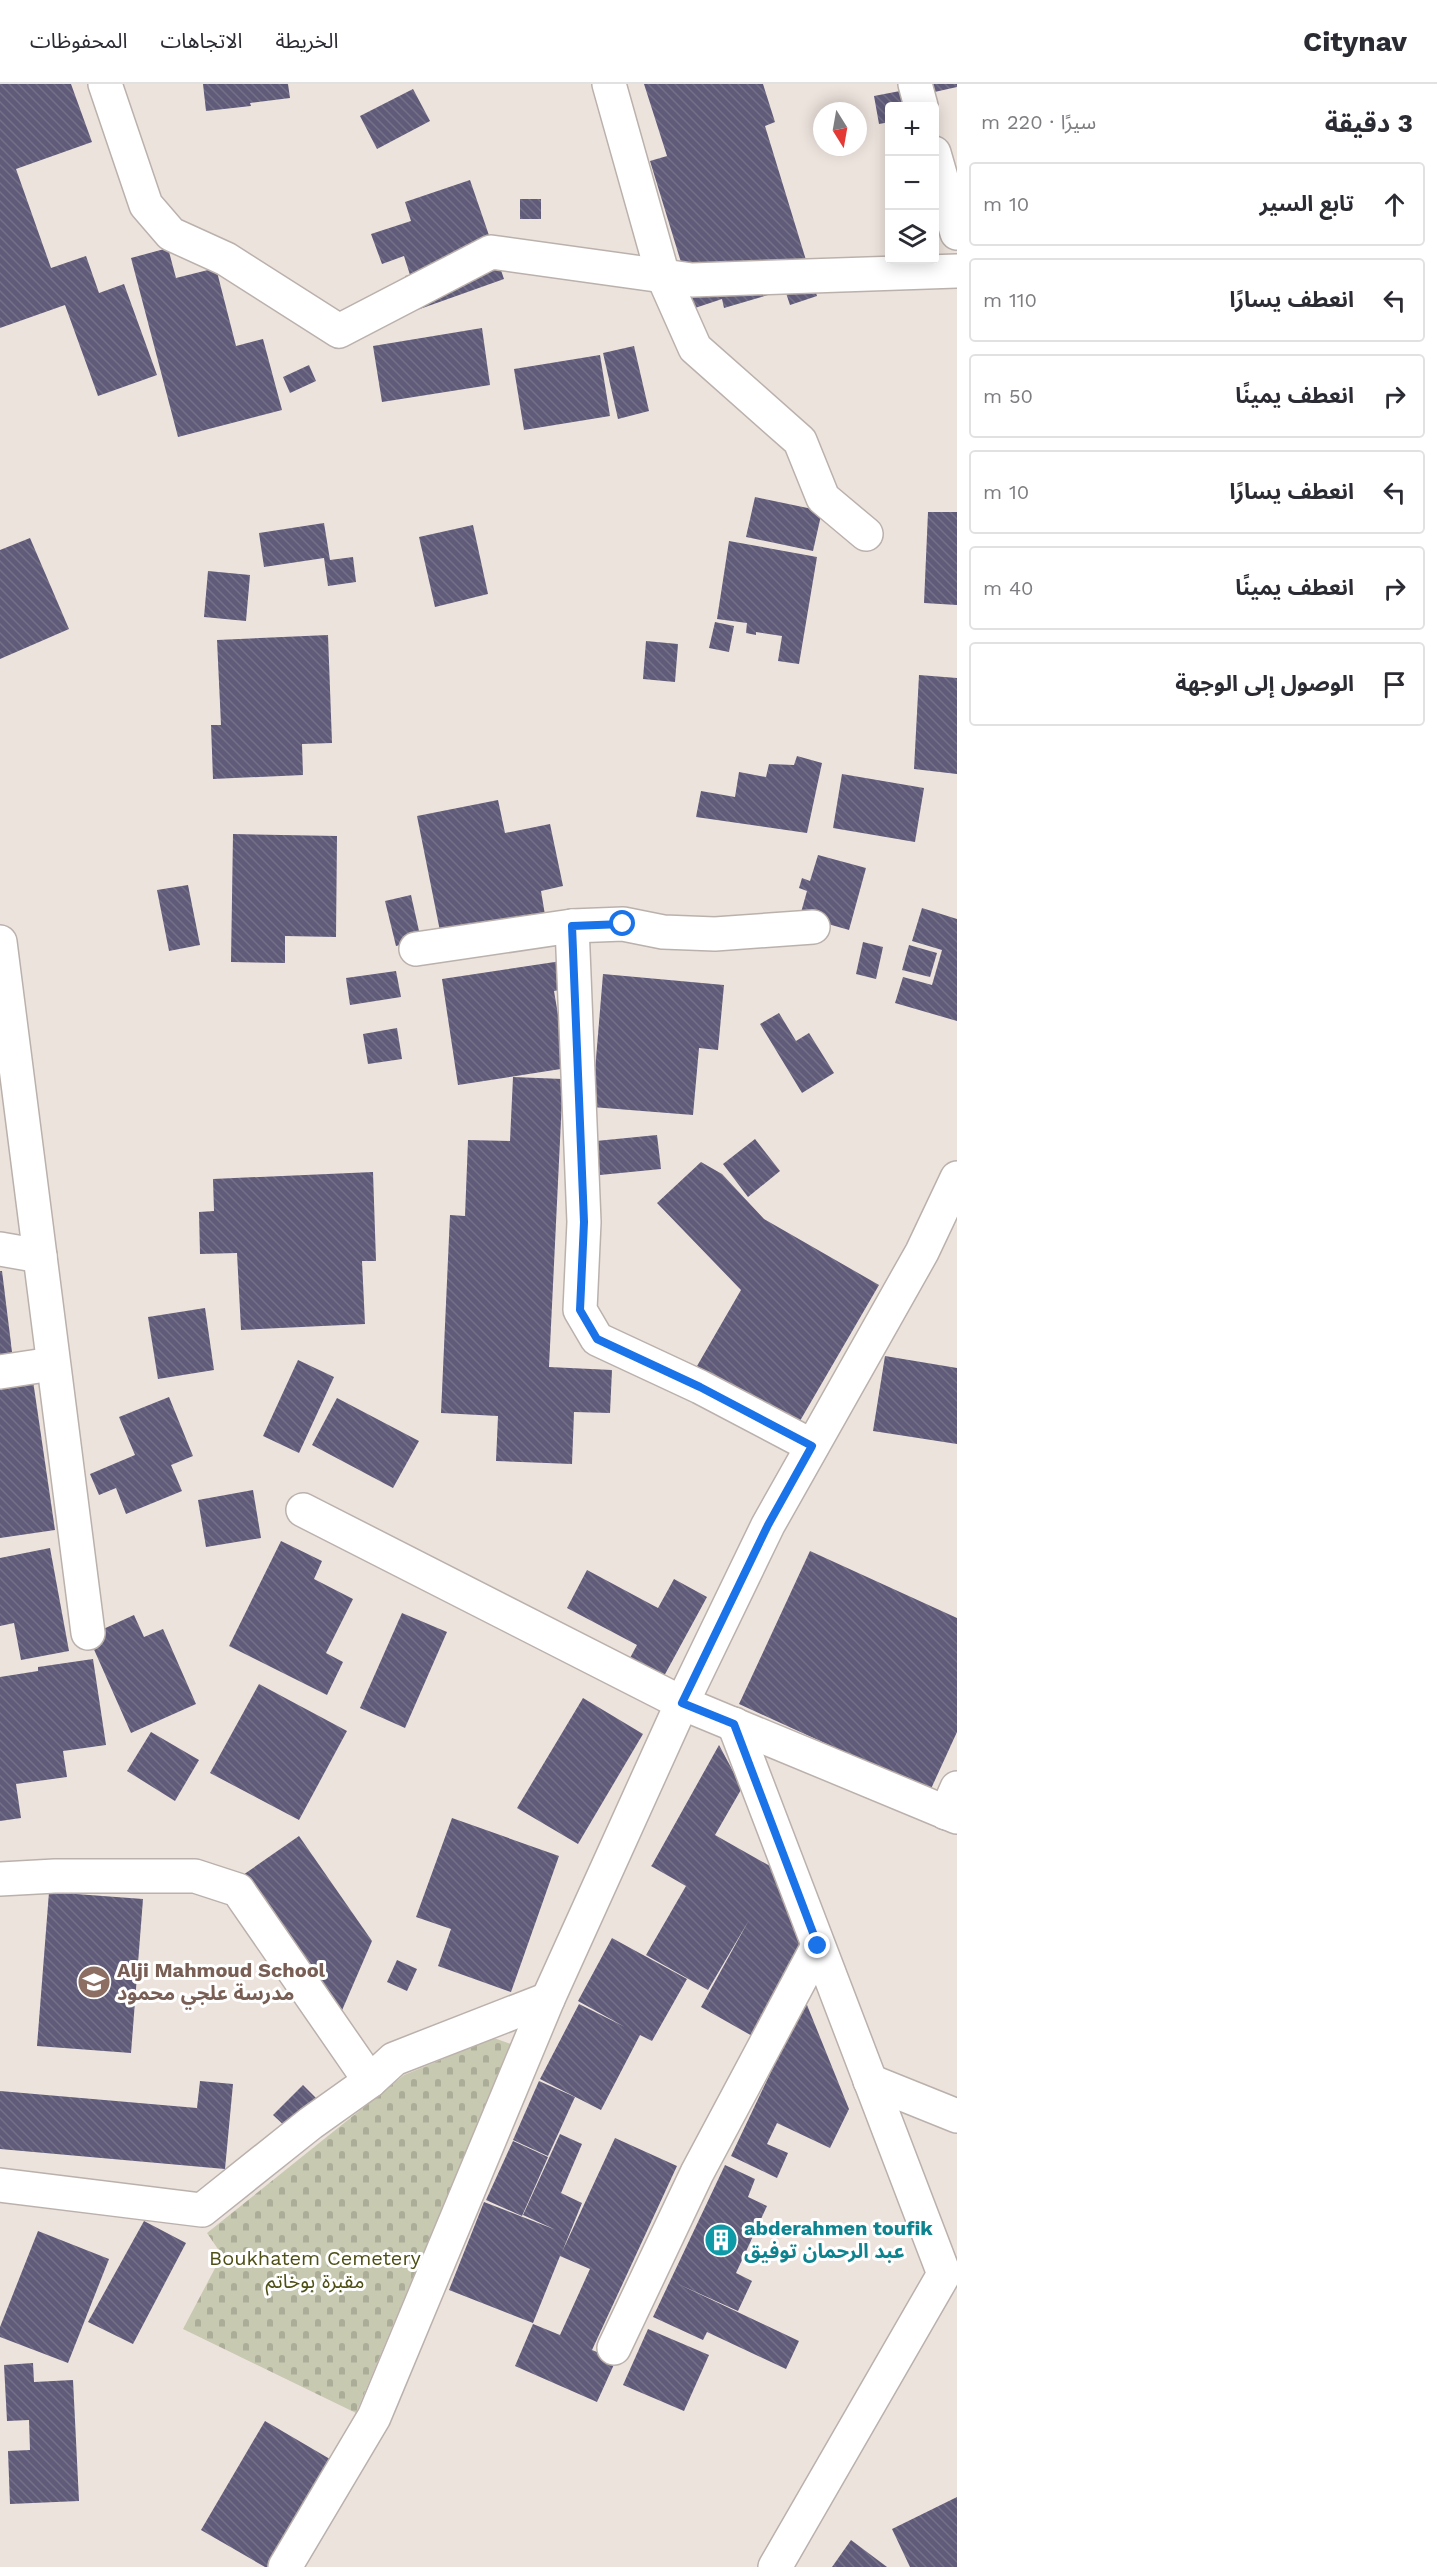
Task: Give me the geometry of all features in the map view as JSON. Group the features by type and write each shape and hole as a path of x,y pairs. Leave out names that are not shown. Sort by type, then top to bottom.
{"street":[{"path":"105,84 146,205 171,234 226,259 339,331 491,252 692,280 957,271"},
{"path":"609,84 663,276 695,348 800,441 823,498 866,534"},
{"path":"915,84 920,102"},
{"path":"935,156 957,233"},
{"path":"416,949 572,926 623,924 663,932 715,934 813,927"},
{"path":"572,926 584,1222 580,1310 597,1339 700,1387 812,1446"},
{"path":"0,942 88,1633"},
{"path":"285,2567 374,2417 548,1999 682,1703 768,1525 922,1252 957,1178"},
{"path":"0,1249 40,1256"},
{"path":"0,1372 52,1364"},
{"path":"303,1510 682,1703 953,1806"},
{"path":"734,1724 944,2274 775,2567"},
{"path":"0,1879 55,1876 195,1876 238,1890 370,2080"},
{"path":"614,2348 697,2173 818,1946"},
{"path":"0,2185 202,2210 394,2059 548,1999"},
{"path":"870,2081 957,2116"}],"green space":[{"name":"Boukhatem Cemetery مقبرة بوخاتم","path":"494,2038 511,2044 356,2413 183,2329 222,2255 207,2233 404,2075"}],"building":[{"path":"0,84 71,84 92,142 16,169 51,268 86,256 99,293 124,284 157,375 98,396 65,305 0,328"},
{"path":"203,84 288,84 290,98 250,103 251,106 206,111"},
{"path":"644,84 763,84 775,122 765,126 817,296 790,305 785,290 724,308 722,299 695,308 650,161 667,156"},
{"path":"928,84 957,84 957,87 930,93"},
{"path":"413,89 430,121 377,149 360,116"},
{"path":"900,91 902,102 885,102 885,123 879,124 874,96"},
{"path":"470,180 504,279 417,310 405,276 410,275 404,256 382,264 371,234 411,221 405,202"},
{"path":"520,199 541,199 541,219 520,219"},
{"path":"168,248 176,278 216,268 236,346 263,339 282,410 178,437 131,258"},
{"path":"482,328 490,385 382,402 373,346"},
{"path":"634,346 649,411 618,419 603,353"},
{"path":"600,355 610,416 524,430 514,369"},
{"path":"309,365 316,381 290,393 283,377"},
{"path":"755,497 822,511 813,551 746,537"},
{"path":"928,512 957,512 957,605 924,603"},
{"path":"324,523 330,560 353,557 356,582 328,586 324,558 264,567 259,533"},
{"path":"473,525 488,594 435,607 419,537"},
{"path":"30,538 69,629 0,659 0,550"},
{"path":"729,541 817,557 799,664 778,661 782,636 756,632 756,635 746,633 747,623 717,619"},
{"path":"208,571 250,575 246,621 204,617"},
{"path":"715,622 734,626 729,652 709,648"},
{"path":"328,635 332,743 302,744 303,775 213,779 211,725 221,725 217,640"},
{"path":"646,641 678,644 675,682 643,679"},
{"path":"919,675 957,678 957,774 914,769"},
{"path":"797,756 822,763 807,833 696,817 701,791 735,797 739,772 766,777 769,764 794,765"},
{"path":"842,774 924,788 915,842 833,828"},
{"path":"498,800 505,833 550,824 563,886 541,891 546,921 442,941 417,816"},
{"path":"233,834 337,836 336,937 285,936 285,963 231,962"},
{"path":"818,855 866,868 849,930 800,916 807,891 799,888 802,878 810,881"},
{"path":"188,885 200,945 169,951 157,890"},
{"path":"411,895 421,940 396,946 385,901"},
{"path":"922,908 957,919 957,1021 895,1003 903,977 932,985 942,950 912,941"},
{"path":"863,942 883,947 876,979 856,974"},
{"path":"909,945 937,953 930,977 902,970"},
{"path":"568,960 572,988 554,991 567,1068 458,1085 442,979"},
{"path":"396,971 401,997 350,1005 346,978"},
{"path":"603,974 724,985 718,1050 699,1048 693,1115 592,1107"},
{"path":"779,1013 796,1041 809,1033 834,1073 802,1093 760,1024"},
{"path":"397,1028 402,1059 368,1064 363,1034"},
{"path":"513,1077 563,1079 549,1367 612,1370 610,1413 574,1412 572,1464 496,1461 498,1416 441,1413 450,1215 465,1216 468,1140 510,1141"},
{"path":"657,1135 661,1169 600,1175 596,1141"},
{"path":"755,1139 780,1171 748,1197 723,1164"},
{"path":"701,1162 722,1174 764,1219 879,1285 797,1426 740,1411 697,1366 741,1290 657,1203"},
{"path":"373,1172 376,1261 362,1261 365,1324 241,1330 237,1253 200,1254 199,1212 214,1211 213,1179"},
{"path":"0,1271 2,1271 14,1368 0,1370"},
{"path":"205,1308 214,1370 158,1379 148,1317"},
{"path":"885,1356 957,1368 957,1444 873,1431"},
{"path":"298,1360 334,1377 299,1453 263,1436"},
{"path":"32,1374 55,1530 0,1538 0,1378"},
{"path":"169,1397 193,1456 171,1465 182,1491 126,1514 116,1488 99,1495 90,1474 135,1455 119,1417"},
{"path":"337,1398 419,1441 393,1488 312,1445"},
{"path":"253,1490 261,1538 206,1547 198,1500"},
{"path":"281,1541 322,1561 314,1579 353,1599 326,1653 343,1662 327,1695 229,1646"},
{"path":"50,1548 69,1651 21,1660 14,1623 0,1626 0,1558"},
{"path":"810,1551 957,1618 957,1732 930,1791 739,1704"},
{"path":"587,1570 658,1608 674,1579 707,1597 651,1700 617,1682 637,1645 567,1608"},
{"path":"402,1613 447,1632 405,1728 360,1708"},
{"path":"134,1615 144,1637 163,1629 196,1704 131,1733 88,1636"},
{"path":"93,1659 106,1745 63,1751 67,1777 16,1784 21,1818 0,1821 0,1677 38,1671 38,1667"},
{"path":"259,1684 347,1731 299,1820 210,1773"},
{"path":"583,1698 643,1734 578,1844 517,1808"},
{"path":"151,1732 199,1760 175,1801 127,1771"},
{"path":"719,1745 742,1788 715,1835 777,1870 803,1949 754,2037 701,2007 749,1920 708,1990 646,1955 686,1886 651,1866"},
{"path":"452,1818 559,1856 511,1992 438,1966 451,1929 416,1917"},
{"path":"299,1836 372,1941 340,2015 243,1875"},
{"path":"49,1892 143,1899 131,2053 37,2046"},
{"path":"612,1938 687,1979 652,2041 640,2035 601,2110 540,2079 579,2004 625,2027 578,2001"},
{"path":"397,1960 417,1969 407,1991 387,1982"},
{"path":"805,2000 849,2109 830,2148 777,2123 767,2144 788,2153 777,2178 731,2156"},
{"path":"200,2081 233,2084 225,2169 0,2149 0,2091 197,2108"},
{"path":"539,2081 575,2097 548,2156 513,2140"},
{"path":"303,2085 317,2099 288,2129 273,2115"},
{"path":"560,2134 582,2144 561,2193 582,2203 562,2252 615,2138 677,2166 592,2350 616,2360 597,2402 515,2366 533,2324 560,2335 590,2269 560,2256 533,2323 449,2290 484,2202 556,2230 523,2215"},
{"path":"513,2141 548,2157 522,2216 486,2200"},
{"path":"725,2165 755,2179 748,2197 767,2206 736,2273 752,2281 738,2311 676,2283 799,2341 786,2369 707,2332 703,2340 653,2317"},
{"path":"144,2221 186,2243 133,2344 88,2322"},
{"path":"38,2231 109,2259 68,2363 0,2337 0,2327"},
{"path":"648,2329 709,2355 684,2411 623,2385"},
{"path":"33,2363 34,2382 73,2380 79,2501 10,2504 8,2451 30,2450 29,2420 7,2421 4,2365"},
{"path":"265,2421 335,2462 274,2567 265,2567 201,2530"},
{"path":"957,2497 957,2567 910,2567 892,2529"},
{"path":"851,2540 887,2567 832,2567"}],"place":[{"name":"Alji Mahmoud School مدرسة علجي محمود","path":"94,1982"},
{"name":"abderahmen toufik عبد الرحمان توفيق","path":"721,2240"}],"route":[{"path":"623,924 572,926 584,1222 580,1310 597,1339 700,1387 812,1446 768,1525 682,1703 734,1724 818,1946"}]}
